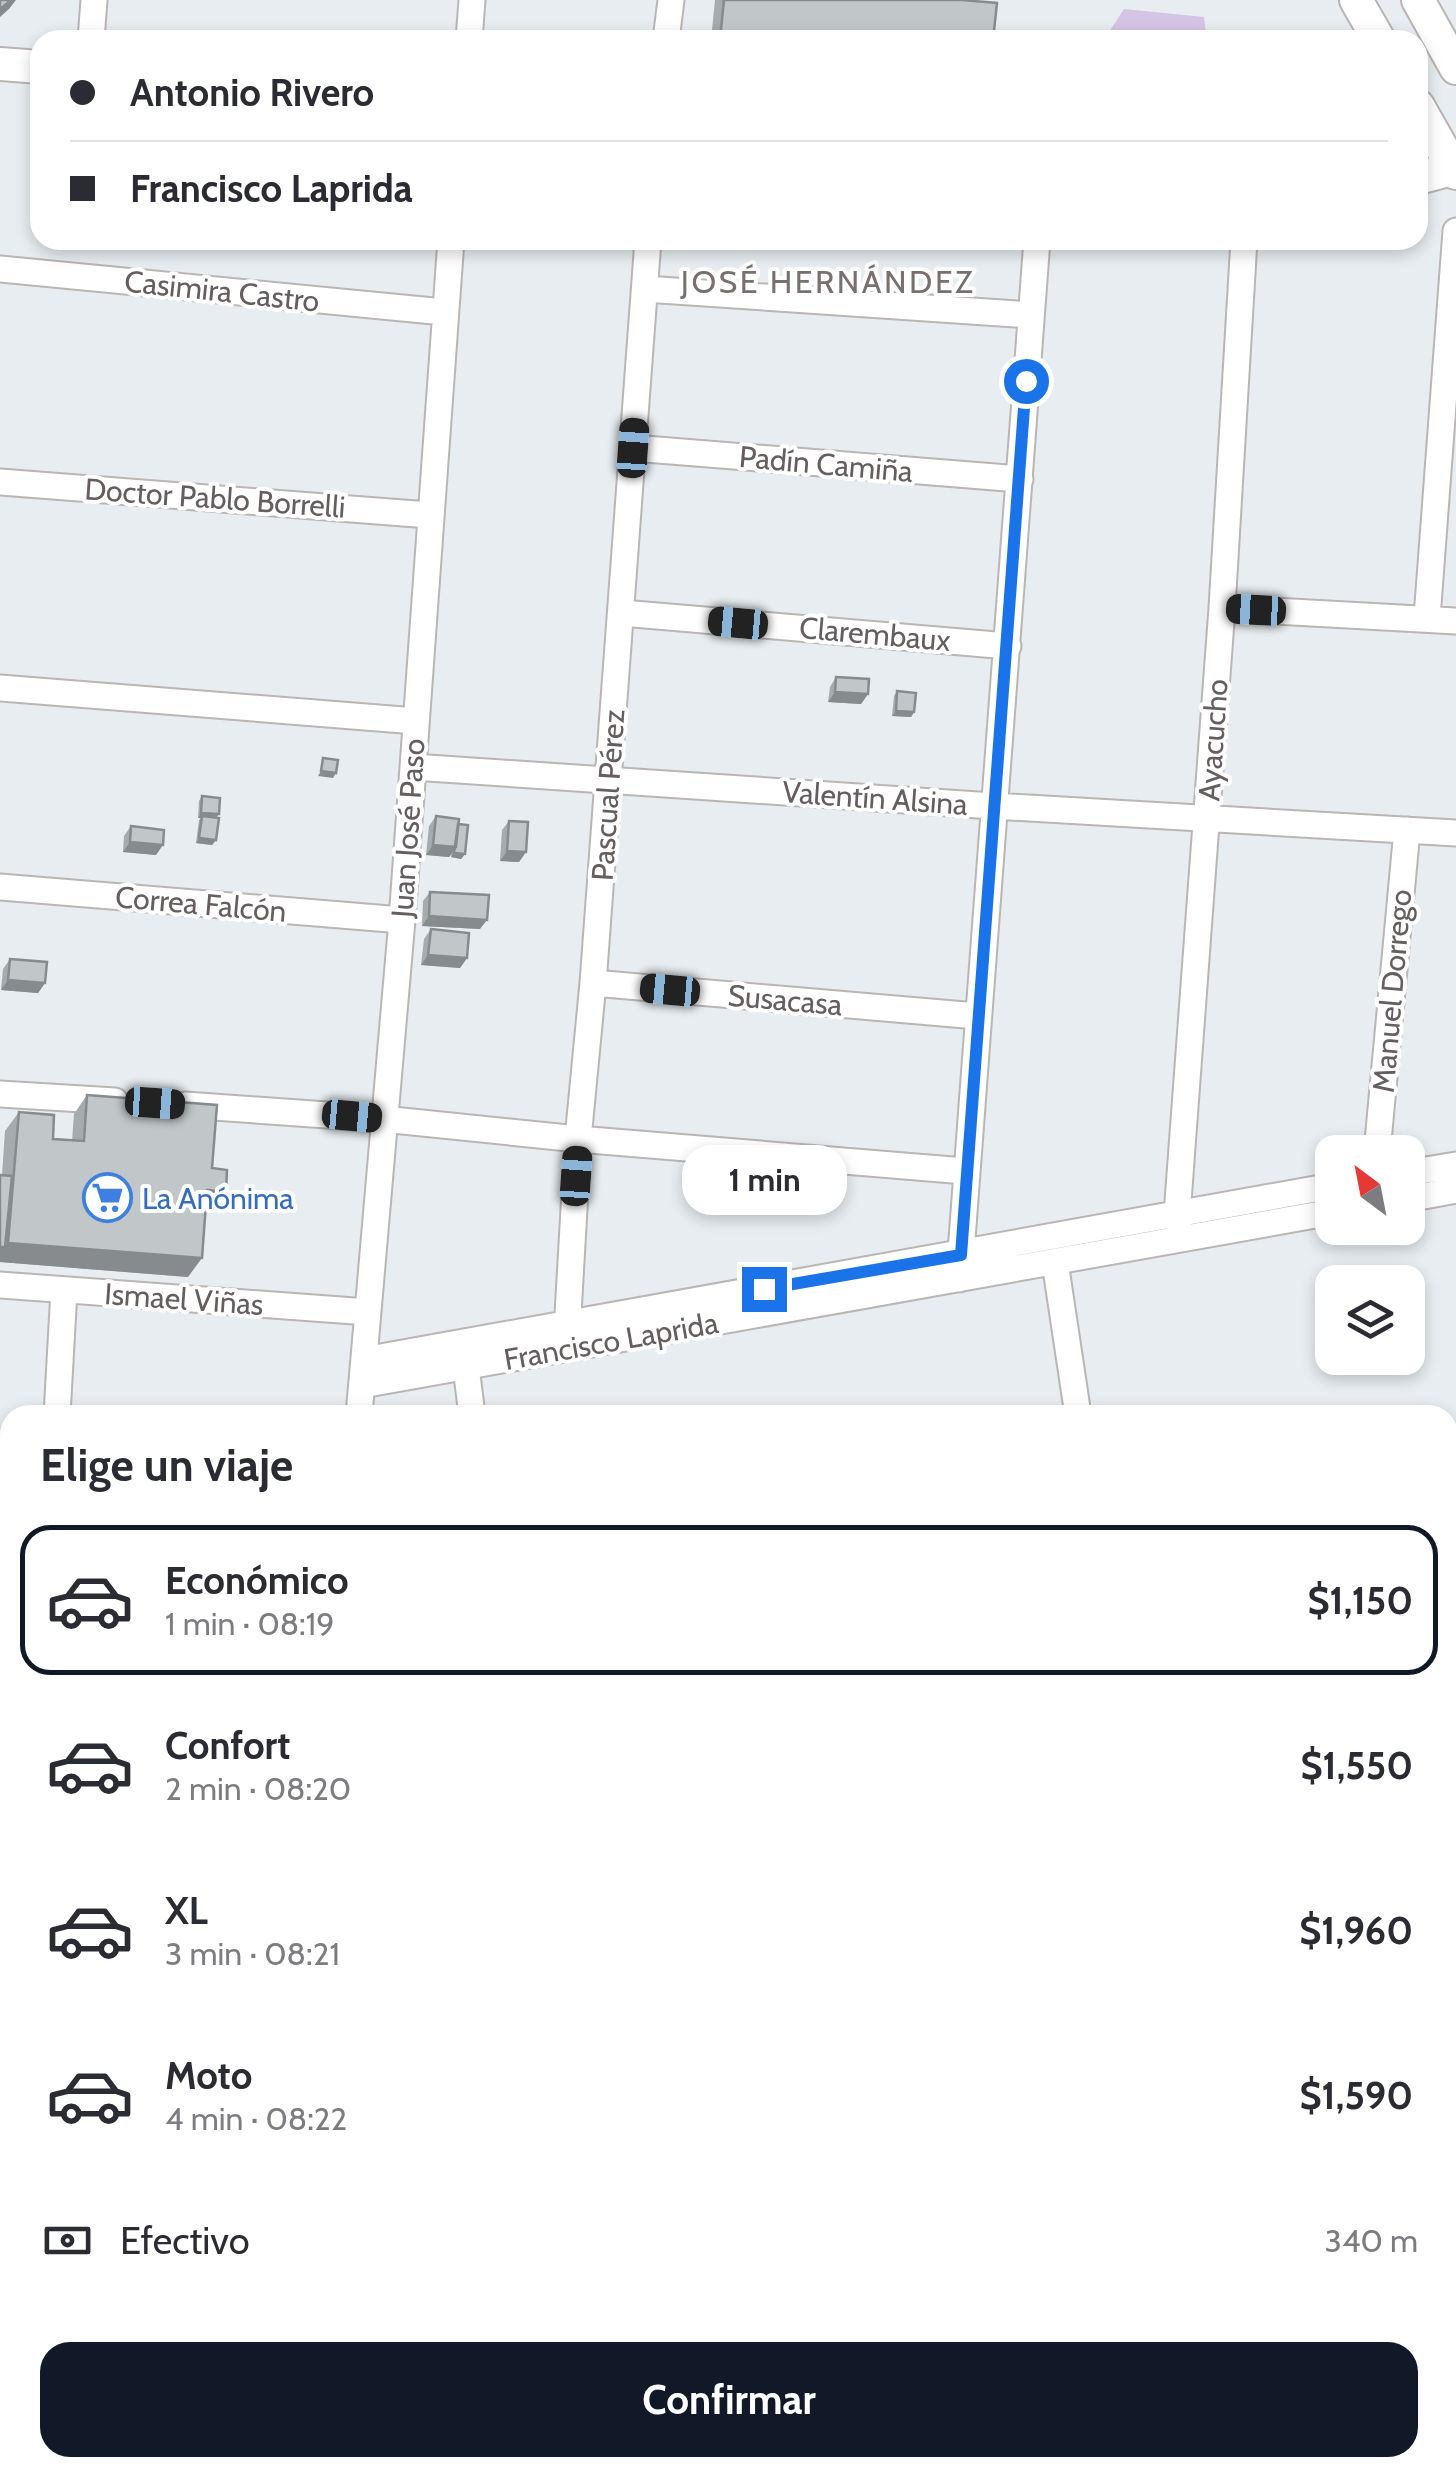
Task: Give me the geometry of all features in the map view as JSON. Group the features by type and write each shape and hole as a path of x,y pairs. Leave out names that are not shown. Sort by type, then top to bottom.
{"main road":[{"path":"1356,0 1374,30"},
{"path":"1420,3 1456,9"},
{"path":"1420,3 1456,68"},
{"path":"0,64 30,66"},
{"path":"1428,124 1455,172 1428,176"}],"street":[{"path":"92,30 94,0"},
{"path":"470,30 472,0"},
{"path":"667,30 671,0"},
{"path":"1427,618 1456,231"},
{"name":"Juan José Paso","path":"361,1405 402,920 449,250"},
{"name":"Pascual Pérez","path":"566,1337 647,250"},
{"path":"960,1267 1036,250"},
{"name":"Ayacucho","path":"1179,1227 1243,250"},
{"name":"Casimira Castro","path":"0,269 444,312"},
{"path":"644,289 1031,315"},
{"name":"Padín Camiña","path":"633,448 1020,479"},
{"name":"Doctor Pablo Borrelli","path":"0,482 429,514"},
{"path":"1222,608 1456,621"},
{"name":"Clarembaux","path":"622,613 1008,646"},
{"path":"0,688 416,721"},
{"name":"Valentín Alsina","path":"413,767 1456,833"},
{"name":"Manuel Dorrego","path":"1379,1135 1408,830"},
{"name":"Correa Falcón","path":"0,887 402,920"},
{"name":"Susacasa","path":"594,983 977,1016"},
{"path":"0,1094 384,1119 578,1140 965,1171"},
{"path":"1425,1170 1456,1165"},
{"path":"1425,1196 1456,1190"},
{"name":"Francisco Laprida","path":"960,1267 1056,1262 1315,1191"},
{"name":"Francisco Laprida","path":"363,1373 1179,1227 1315,1214"},
{"path":"1056,1262 1077,1405"},
{"name":"Ismael Viñas","path":"0,1285 368,1312"},
{"path":"57,1405 64,1290"},
{"name":"Francisco Laprida","path":"363,1373 466,1367 566,1337"},
{"path":"466,1367 471,1405"}],"shaded area":[{"path":"1124,9 1204,17 1206,30 1110,30"}],"building":[{"path":"724,0 997,3 994,30 721,30"},
{"path":"836,677 869,679 868,694 835,692"},
{"path":"897,691 916,693 914,712 896,711"},
{"path":"323,758 338,760 336,773 321,771"},
{"path":"202,796 220,798 219,814 201,813"},
{"path":"202,816 219,818 216,840 199,838"},
{"path":"436,816 459,819 456,847 433,845"},
{"path":"509,821 528,822 526,852 507,851"},
{"path":"458,824 468,825 465,854 454,853"},
{"path":"131,826 164,830 163,845 130,842"},
{"path":"430,892 489,895 487,920 429,916"},
{"path":"431,929 469,933 467,958 428,955"},
{"path":"10,959 47,962 45,983 8,980"},
{"name":"La Anónima","path":"87,1095 217,1105 212,1168 227,1170 226,1192 207,1190 202,1258 8,1243 19,1112 54,1115 53,1139 84,1141"},
{"path":"0,1175 12,1176 5,1247 0,1247"}],"place":[{"name":"La Anónima","path":"107,1198"}],"district":[{"name":"JOSÉ HERNÁNDEZ","path":"828,281"}],"route":[{"path":"764,1289 961,1255 1026,381"}]}
